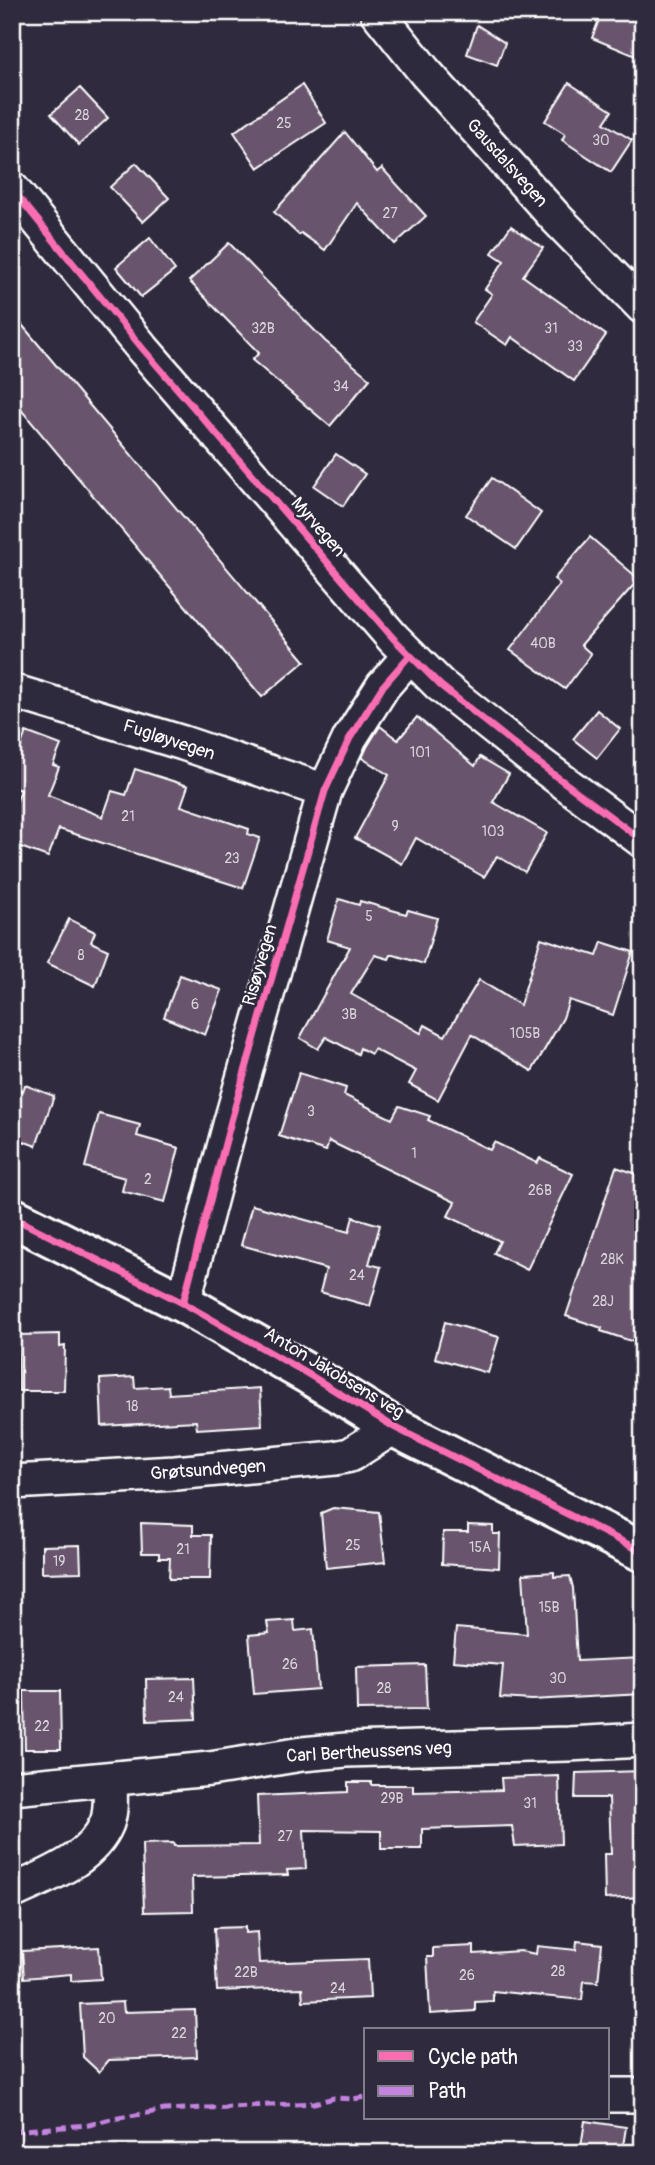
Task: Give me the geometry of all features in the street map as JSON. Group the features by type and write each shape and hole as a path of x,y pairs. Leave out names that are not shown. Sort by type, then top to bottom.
{"street":[{"name":"Gausdalsvegen","path":"377,12 425,72 548,208 643,307"},
{"name":"Myrvegen","path":"12,189 152,359 410,655 440,685 643,841"},
{"name":"Risøyvegen","path":"183,1303 223,1147 325,791 350,738 383,686 410,655"},
{"name":"Fugløyvegen","path":"12,691 183,743 325,791"},
{"name":"Anton Jakobsens veg","path":"12,1217 183,1303 308,1374 394,1427 643,1552"},
{"name":"Grøtsundvegen","path":"12,1482 163,1474 335,1458 349,1455 394,1427"},
{"name":"Carl Bertheussens veg","path":"12,1788 210,1769 302,1754 346,1750 643,1740"},
{"path":"12,1892 57,1872 90,1847 107,1821 110,1809 110,1779"},
{"path":"610,2095 643,2095"}],"building":[{"path":"602,12 643,12 643,59 592,38"},
{"path":"477,25 505,43 497,65 467,54"},
{"path":"569,83 612,111 604,123 632,140 611,172 562,140 565,134 545,121"},
{"path":"302,85 326,123 258,168 234,132"},
{"path":"80,88 108,118 79,145 51,114"},
{"path":"345,132 377,172 382,168 426,216 395,244 357,203 325,250 301,233 299,235 274,212"},
{"path":"136,163 169,198 143,222 110,187"},
{"path":"511,226 543,248 523,276 606,335 574,381 512,337 507,345 473,322 492,294 485,289 504,261 492,253"},
{"path":"150,238 175,270 141,297 116,267"},
{"path":"229,243 325,341 370,379 330,426 252,360 259,353 189,281"},
{"path":"12,313 305,661 262,697 12,399"},
{"path":"336,454 365,474 343,506 314,486"},
{"path":"492,478 541,513 516,549 466,515"},
{"path":"590,537 639,579 581,645 591,654 565,689 510,650 560,584 554,579"},
{"path":"597,710 620,729 597,758 573,739"},
{"path":"417,717 475,766 480,757 509,774 493,802 547,833 525,872 497,856 484,877 416,838 402,864 355,838 389,775 362,758 367,747 380,726 398,740"},
{"path":"26,732 61,745 53,765 59,767 48,795 103,817 112,791 126,795 135,769 188,786 181,806 249,829 248,834 260,838 243,888 59,829 48,857 12,844 12,813 21,790 12,787 12,768"},
{"path":"339,899 359,905 360,901 406,914 408,910 437,918 424,964 394,955 389,959 375,955 351,994 421,1033 425,1025 445,1036 479,980 520,1005 541,938 597,956 602,942 633,952 613,1015 569,1000 563,1018 532,1071 472,1035 438,1100 409,1084 416,1071 374,1049 371,1054 360,1048 358,1054 326,1037 318,1049 300,1038 350,947 327,940"},
{"path":"69,919 95,932 91,942 108,950 95,986 47,963"},
{"path":"180,975 222,990 205,1035 164,1017"},
{"path":"299,1073 346,1088 344,1095 392,1119 399,1106 430,1116 428,1120 490,1150 494,1142 537,1163 540,1158 573,1174 527,1270 494,1253 500,1241 448,1216 455,1202 329,1141 326,1151 279,1136"},
{"path":"25,1085 54,1096 36,1146 12,1137 12,1087 23,1091"},
{"path":"99,1114 140,1125 137,1136 179,1148 165,1202 122,1191 125,1178 85,1167"},
{"path":"616,1167 643,1176 643,1345 566,1316"},
{"path":"252,1205 349,1232 353,1217 380,1225 369,1264 381,1267 370,1306 320,1292 326,1269 241,1245"},
{"path":"445,1322 499,1337 488,1373 435,1358"},
{"path":"60,1334 60,1347 65,1346 64,1391 19,1391 18,1335"},
{"path":"134,1377 135,1388 168,1386 169,1394 260,1388 262,1425 197,1429 196,1421 102,1426 100,1379"},
{"path":"333,1508 379,1512 385,1562 326,1568 321,1513"},
{"path":"141,1523 193,1525 193,1535 211,1535 210,1579 169,1579 170,1558 159,1558 159,1553 142,1553"},
{"path":"468,1525 493,1526 493,1534 500,1534 499,1568 442,1564 443,1532 468,1532"},
{"path":"80,1545 81,1572 42,1573 42,1546"},
{"path":"554,1572 554,1577 570,1576 577,1661 643,1658 643,1694 532,1700 500,1698 503,1665 453,1661 456,1628 527,1634 523,1574"},
{"path":"294,1620 295,1631 313,1629 318,1689 254,1694 249,1635 269,1633 267,1622"},
{"path":"425,1665 427,1709 357,1710 356,1667"},
{"path":"194,1678 196,1719 147,1721 146,1679"},
{"path":"24,1691 60,1691 61,1749 25,1749"},
{"path":"643,1771 643,1897 605,1899 604,1854 611,1854 609,1798 575,1798 576,1773"},
{"path":"559,1776 561,1844 515,1846 512,1826 422,1829 422,1849 381,1849 381,1831 304,1830 306,1869 287,1870 288,1875 192,1877 193,1911 144,1912 142,1844 259,1845 257,1796 348,1792 348,1782 413,1785 413,1792 502,1790 501,1778"},
{"path":"245,1927 245,1933 257,1932 259,1963 368,1959 370,1998 303,2001 302,1988 217,1991 214,1928"},
{"path":"577,1941 602,1944 598,1982 584,1981 582,2000 493,1991 493,2001 475,2002 475,2011 430,2014 427,1957 433,1957 433,1948 474,1946 474,1954 520,1951 536,1954 537,1946 576,1950"},
{"path":"99,1947 101,1979 71,1981 71,1974 24,1978 22,1951"},
{"path":"123,2002 124,2012 195,2010 197,2057 109,2060 99,2072 83,2057 80,2004"},
{"path":"585,2121 626,2127 622,2153 580,2153"}],"marked path":[{"path":"12,2131 89,2125 165,2110 314,2103 334,2098 364,2097"}],"cycle path":[{"path":"12,189 143,349 393,638 440,685 643,841"},
{"path":"183,1303 231,1121 325,791 350,738 383,686 410,655"},
{"path":"12,1217 183,1303 308,1374 394,1427 643,1552"}]}
